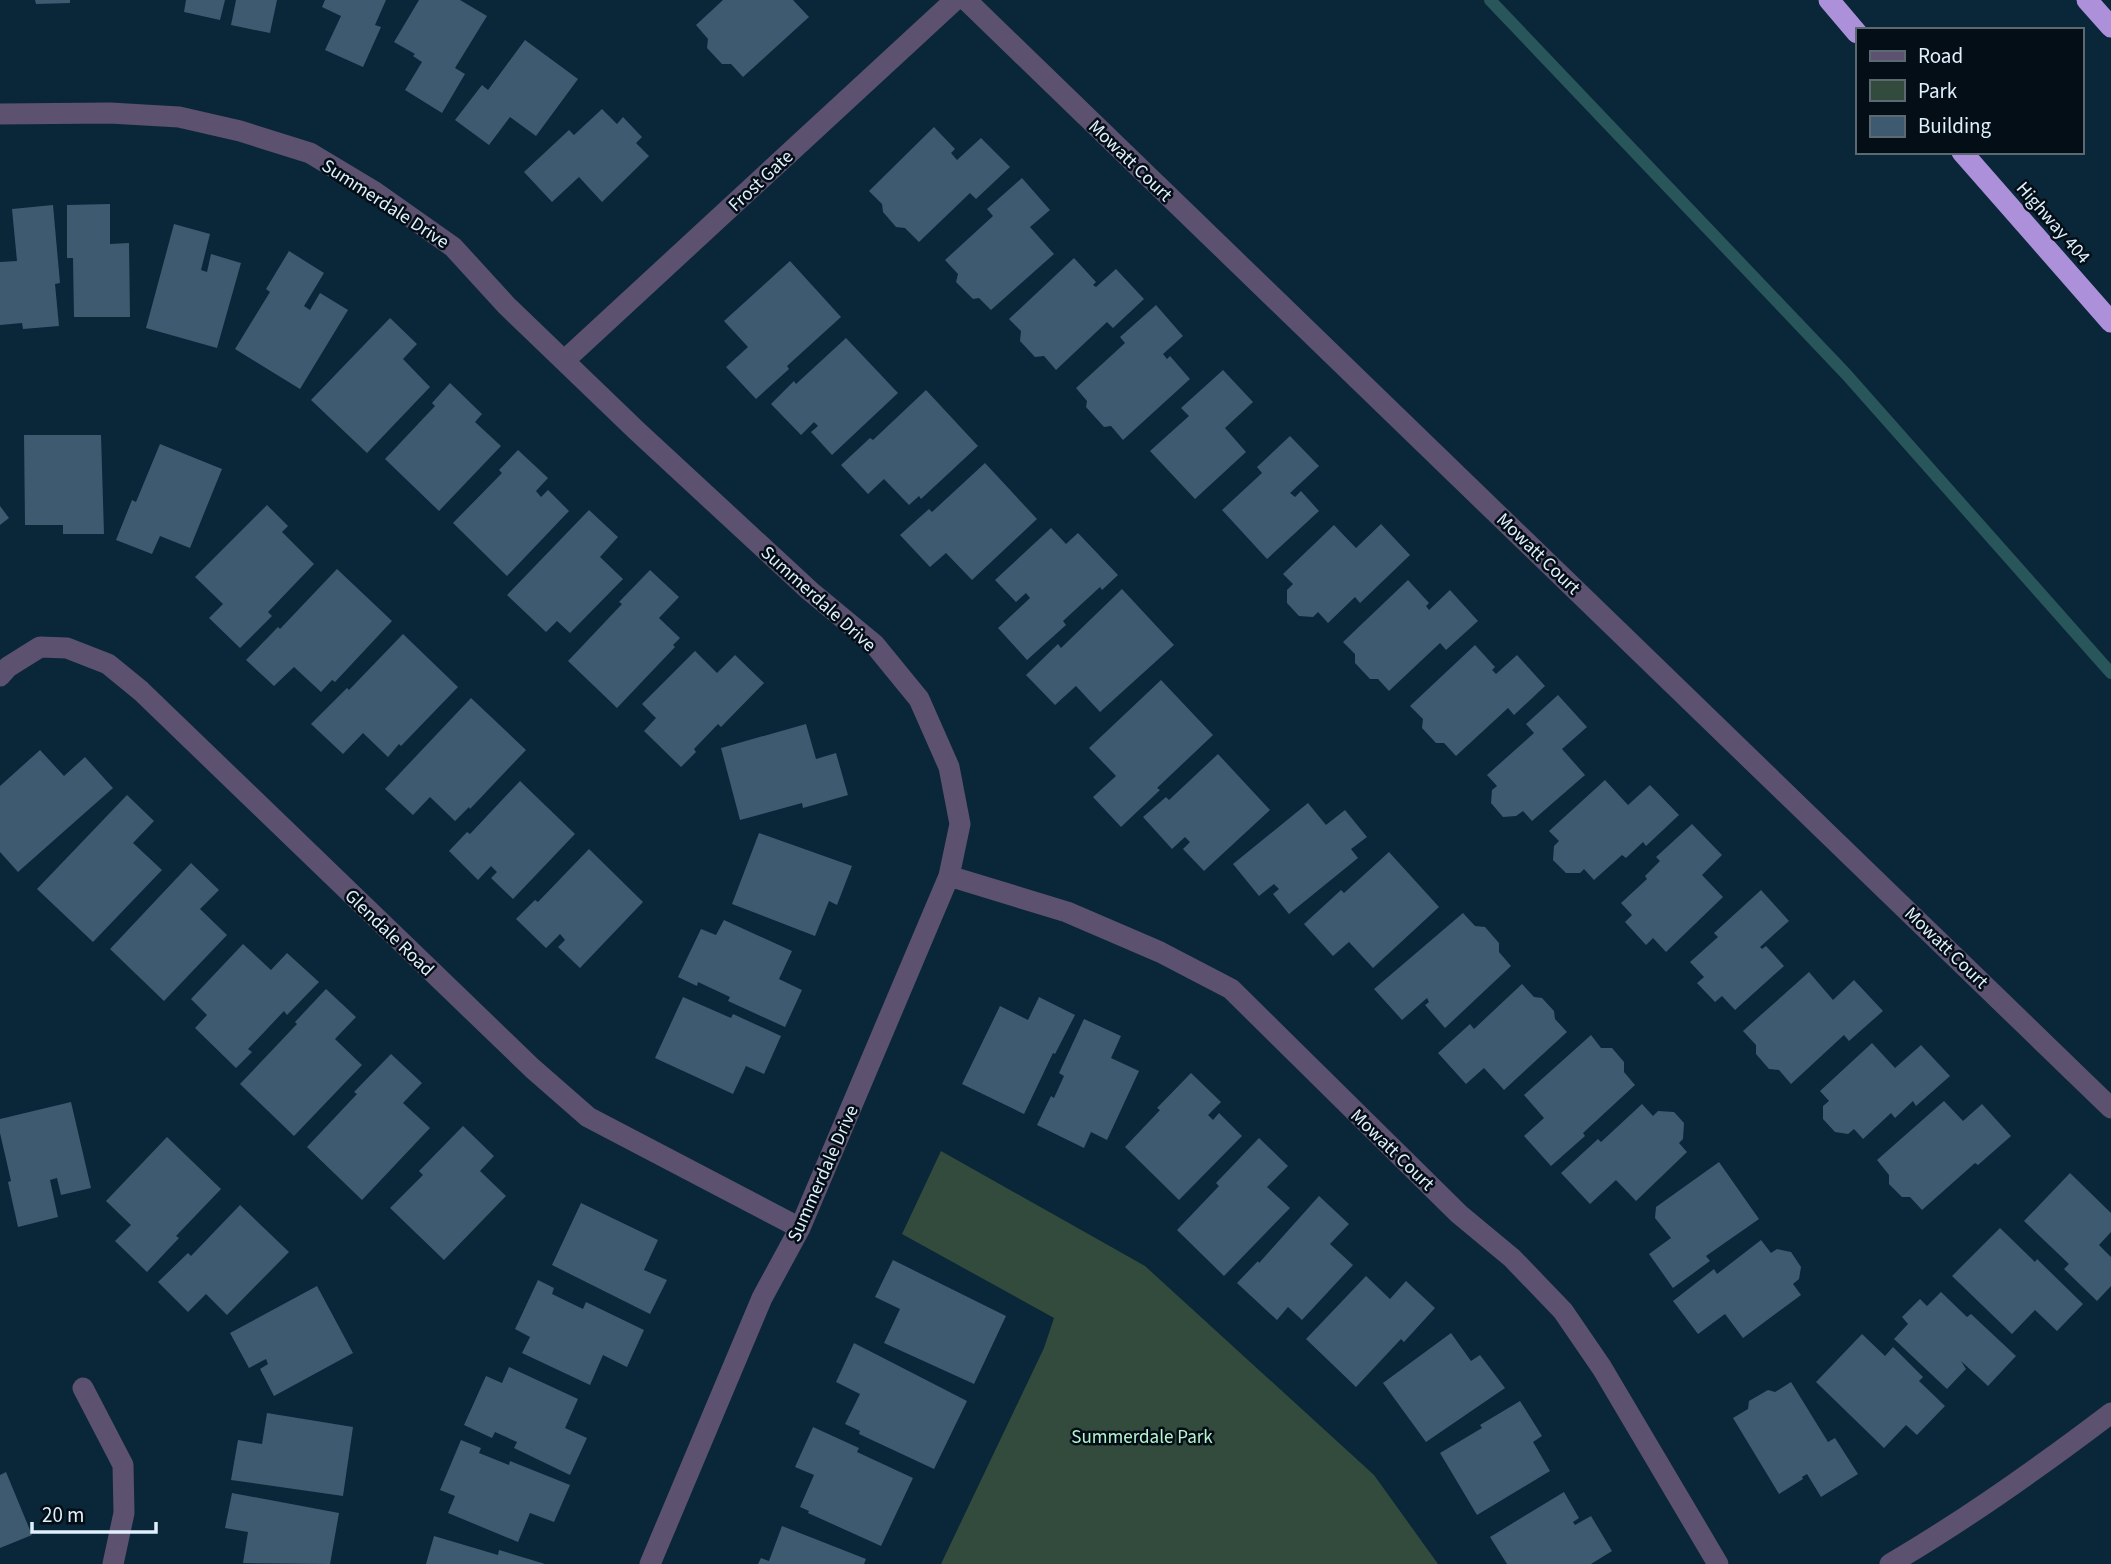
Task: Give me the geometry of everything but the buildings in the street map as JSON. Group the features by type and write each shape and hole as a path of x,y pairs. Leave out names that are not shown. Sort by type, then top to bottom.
{"highway":[{"path":"1829,0 1856,32"},
{"path":"2087,0 2111,27"},
{"name":"Highway 404","path":"1964,154 2111,322"}],"street":[{"name":"Frost Gate","path":"565,360 955,0"},
{"name":"Mowatt Court","path":"965,0 2111,1108"},
{"name":"Summerdale Drive","path":"0,114 110,113 179,117 240,131 310,153 375,192 453,247 506,305 637,430 810,591 874,644 919,699 949,767 960,824 949,876 800,1228 762,1298 650,1564"},
{"name":"Glendale Road","path":"0,676 8,667 40,647 68,648 108,664 141,691 522,1058 588,1117 800,1228"},
{"name":"Mowatt Court","path":"949,876 1067,912 1160,952 1231,989 1459,1214 1513,1258 1563,1311 1602,1368 1718,1564"},
{"path":"83,1388 124,1465 124,1513 113,1564"},
{"path":"1890,1564 2002,1492 2111,1413"}],"green space":[{"name":"Summerdale Park","path":"941,1151 1145,1266 1374,1475 1438,1564 941,1564 1044,1348 1054,1318 902,1234"}],"waterway":[{"path":"1490,0 1846,374 2111,673"}]}
